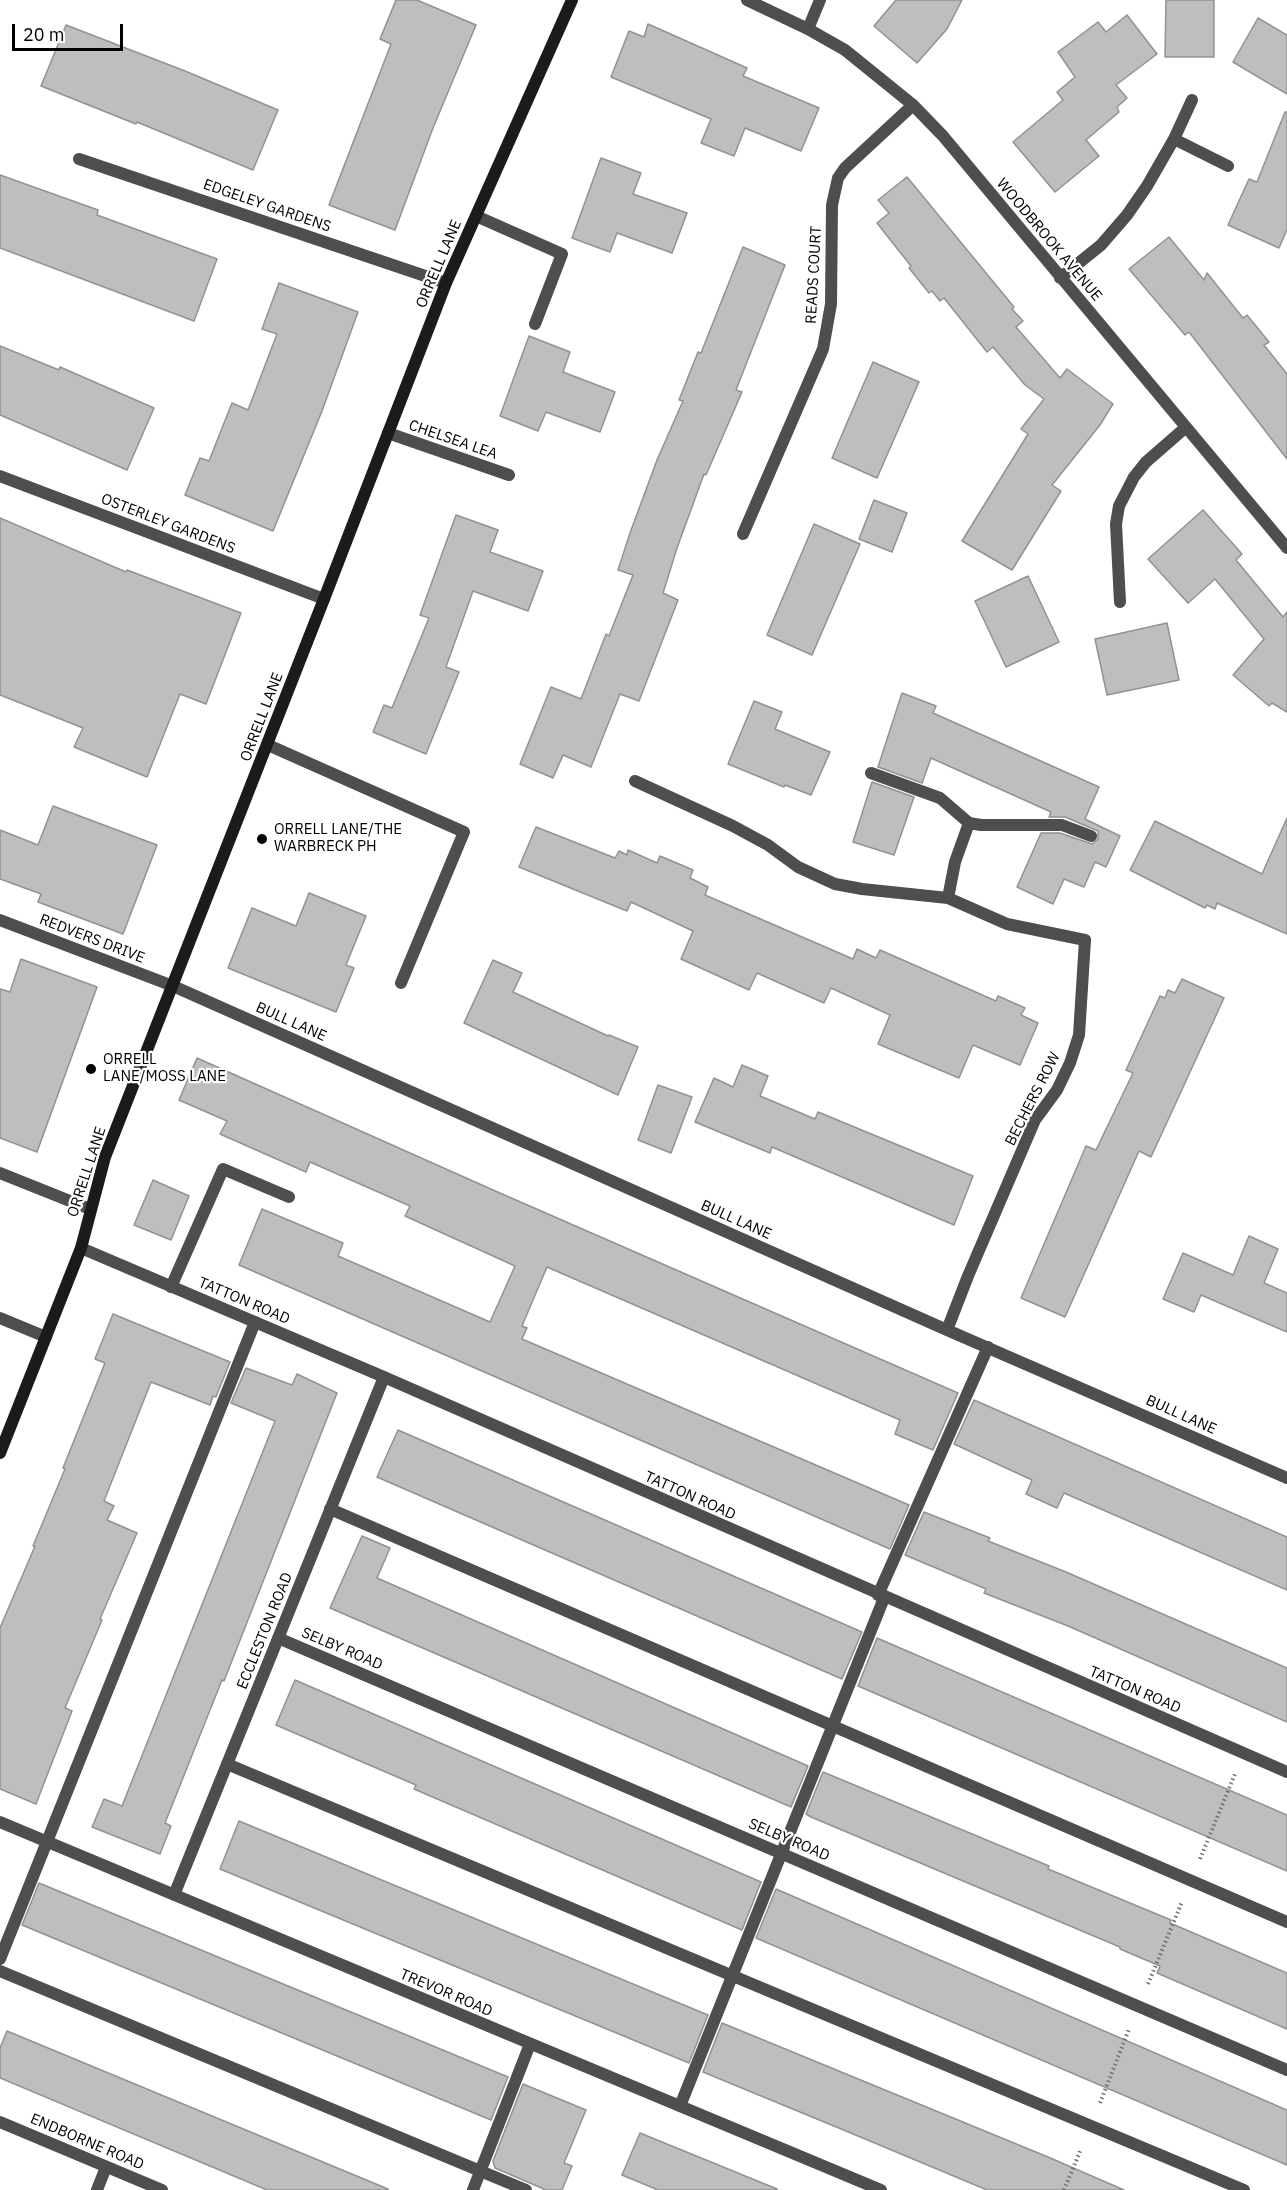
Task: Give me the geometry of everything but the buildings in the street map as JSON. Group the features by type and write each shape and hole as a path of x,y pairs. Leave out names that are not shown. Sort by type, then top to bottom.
{"street":[{"name":"WOODBROOK AVENUE","path":"747,0 808,29 845,50 913,105 943,136 1287,548"},
{"path":"808,29 820,0"},
{"name":"ORRELL LANE","path":"0,1453 81,1248 105,1157 446,283 567,1"},
{"path":"1060,278 1101,244 1127,215 1174,139 1192,100"},
{"name":"READS COURT","path":"743,534 823,349 831,304 832,205 838,178 845,168 913,105"},
{"path":"1174,139 1228,166"},
{"name":"EDGELEY GARDENS","path":"79,159 446,283"},
{"path":"476,216 562,254 535,324"},
{"path":"1120,602 1116,524 1119,507 1134,477 1146,462 1185,428"},
{"name":"CHELSEA LEA","path":"388,433 509,475"},
{"name":"OSTERLEY GARDENS","path":"0,476 324,599"},
{"path":"267,745 464,832 401,983"},
{"path":"871,773 940,798 969,823 1062,825 1091,836"},
{"name":"BECHERS ROW","path":"635,781 733,826 768,845 798,867 835,884 948,898 1007,924 1085,940 1078,1035 1070,1063 1057,1090 1035,1120 947,1330"},
{"path":"948,898 955,862 969,823"},
{"name":"REDVERS DRIVE","path":"0,920 173,986"},
{"name":"BULL LANE","path":"173,986 947,1330 1287,1478"},
{"path":"171,1287 223,1169 289,1197"},
{"path":"0,1173 90,1209"},
{"name":"TATTON ROAD","path":"81,1248 384,1377 1287,1772"},
{"path":"0,1318 46,1337"},
{"path":"0,1959 255,1322"},
{"path":"680,2106 834,1726 881,1596 988,1347"},
{"name":"ECCLESTON ROAD","path":"174,1895 384,1377"},
{"path":"330,1509 1287,1922"},
{"name":"SELBY ROAD","path":"278,1638 1287,2070"},
{"path":"227,1764 1244,2190"},
{"name":"TREVOR ROAD","path":"0,1822 881,2190"},
{"path":"0,1971 526,2190"},
{"path":"473,2190 530,2044"},
{"name":"ENDBORNE ROAD","path":"0,2122 162,2190"},
{"path":"97,2190 106,2166"}],"path":[{"path":"1065,2190 1138,2007 1244,1754"}],"place":[{"name":"ORRELL LANE/THE WARBRECK PH","path":"262,839"},
{"name":"ORRELL LANE/MOSS LANE","path":"91,1069"}]}
